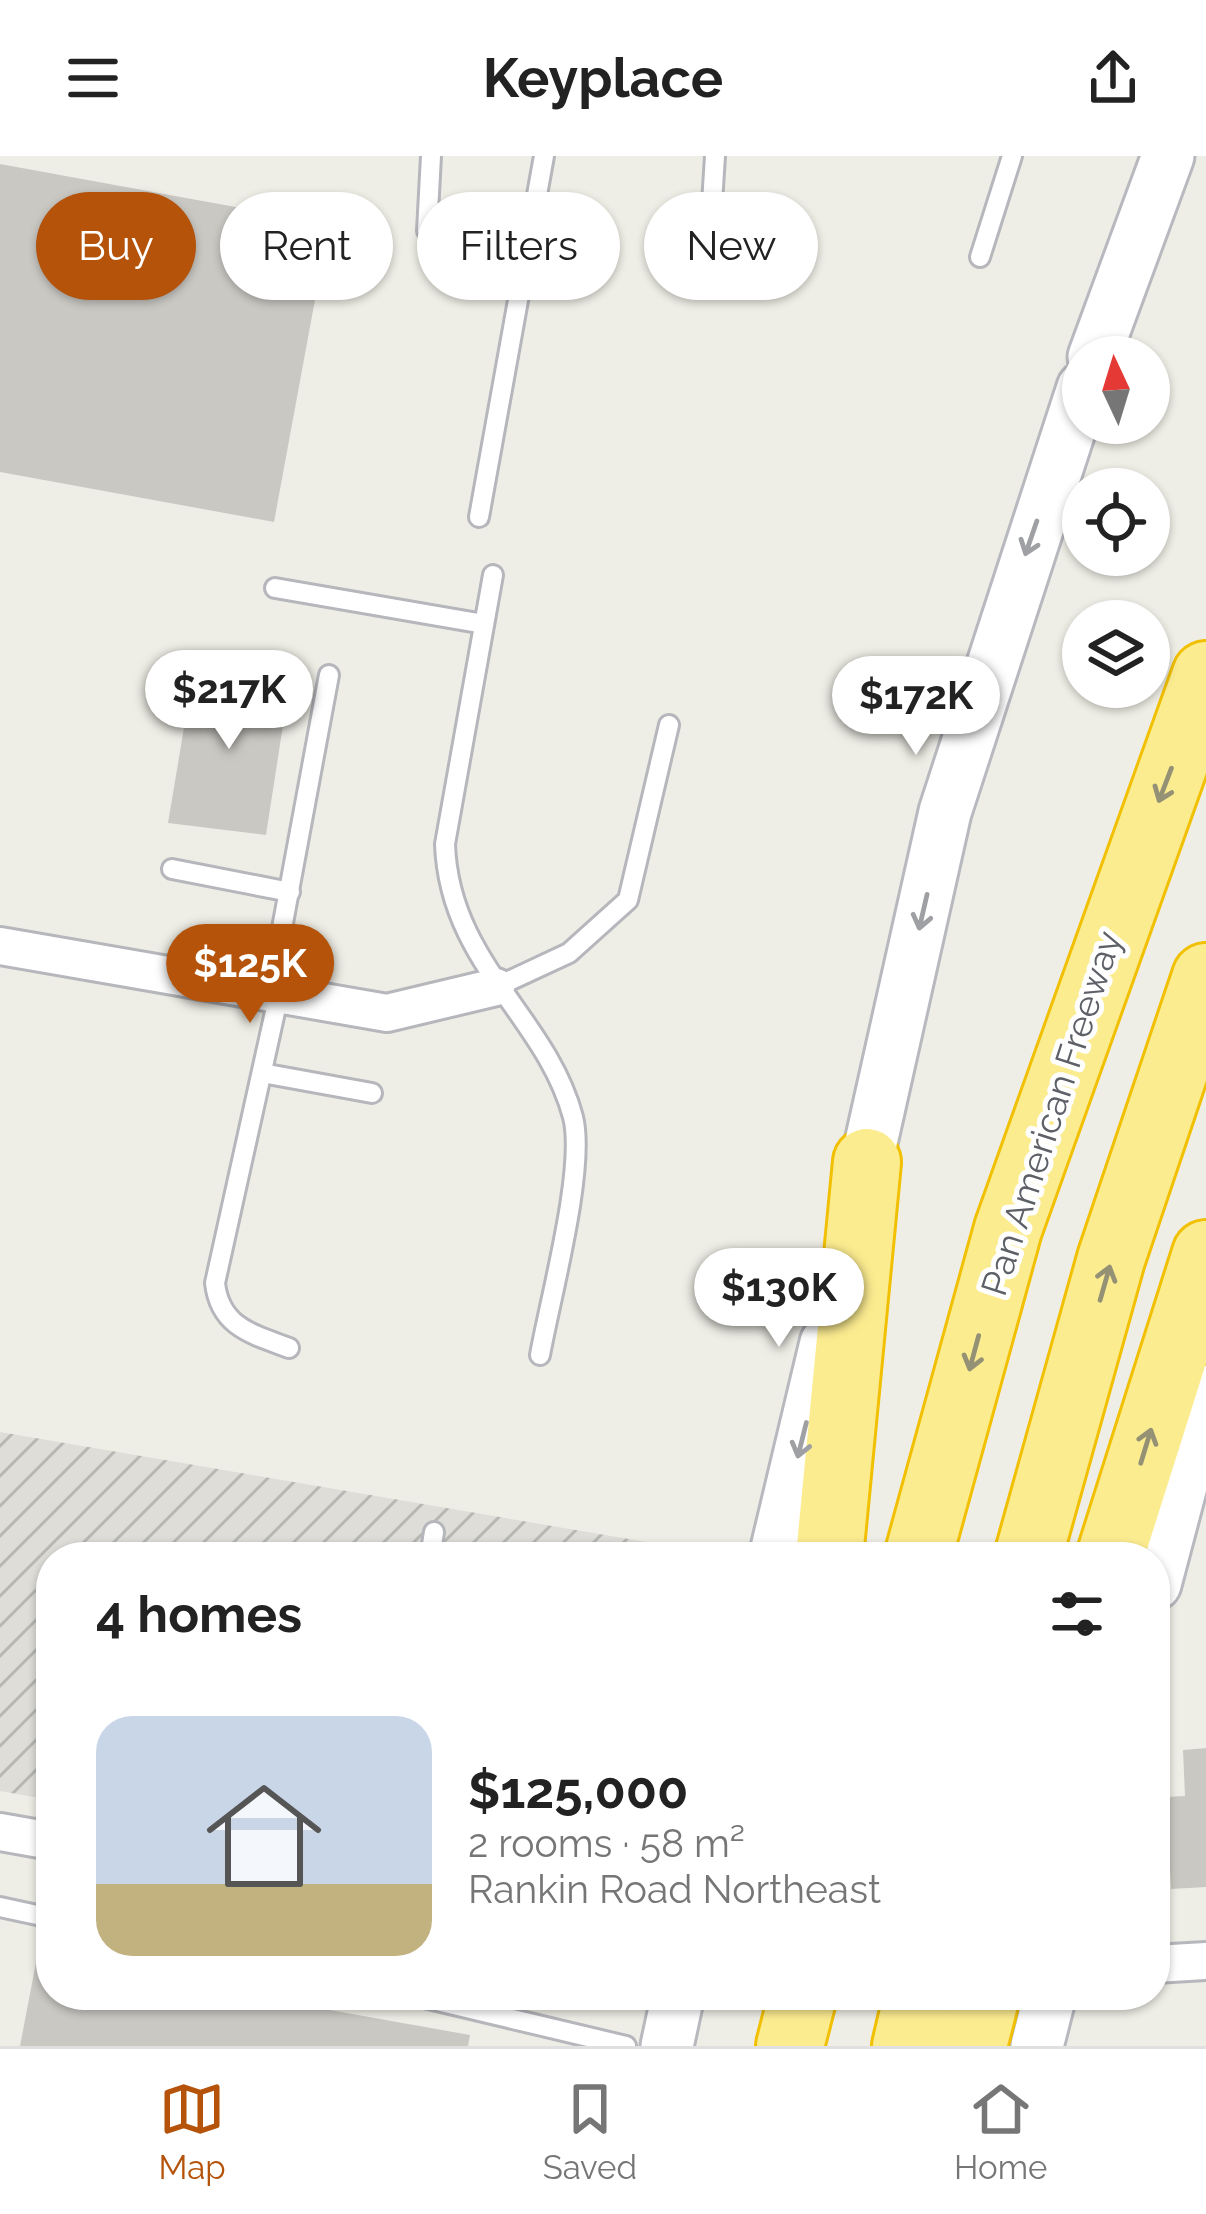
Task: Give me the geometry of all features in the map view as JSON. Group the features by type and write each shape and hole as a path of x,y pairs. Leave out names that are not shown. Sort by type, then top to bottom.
{"highway":[{"name":"Pan American Freeway","path":"922,1542 1007,1229 1206,675"},
{"path":"1032,1542 1112,1259 1206,977"},
{"path":"831,1542 867,1162"},
{"path":"1115,1542 1206,1253"},
{"path":"766,2046 770,2010"},
{"path":"790,2046 799,2010"},
{"path":"906,2046 914,2010"},
{"path":"973,2046 982,2010"}],"main road":[{"path":"1102,336 1168,156"},
{"path":"778,1542 945,812 1065,444"},
{"path":"1166,1542 1206,1390"},
{"path":"667,2046 675,2010"},
{"path":"1037,2046 1046,2010"}],"street":[{"path":"0,946 388,1013 496,987"},
{"path":"0,1832 36,1838"},
{"path":"1170,1963 1206,1961"}],"lane":[{"path":"429,192 431,156"},
{"path":"479,517 544,156"},
{"path":"713,192 715,156"},
{"path":"980,257 1012,156"},
{"path":"493,575 446,856 453,904 496,987 553,1071 574,1121 574,1164 540,1355"},
{"path":"274,588 484,624"},
{"path":"289,1348 232,1324 217,1298 215,1283 262,1073 329,675"},
{"path":"496,987 569,953 628,900 669,725"},
{"path":"172,869 290,892"},
{"path":"262,1073 372,1094"},
{"path":"432,1542 434,1532"},
{"path":"0,1907 36,1915"},
{"path":"473,2010 626,2046"},
{"path":"521,2046 525,2023"}],"shaded area":[{"path":"0,1432 646,1542 36,1542 36,1797 0,1791"}],"building":[{"path":"0,164 154,192 36,192 36,300 196,300 196,200 220,204 220,300 315,300 274,522 0,472"},
{"path":"194,668 290,680 266,835 168,823"},
{"path":"1206,1748 1206,1887 1171,1889 1170,1797 1185,1796 1183,1750"},
{"path":"36,1962 36,2010 330,2010 470,2035 468,2046 20,2046"}]}
